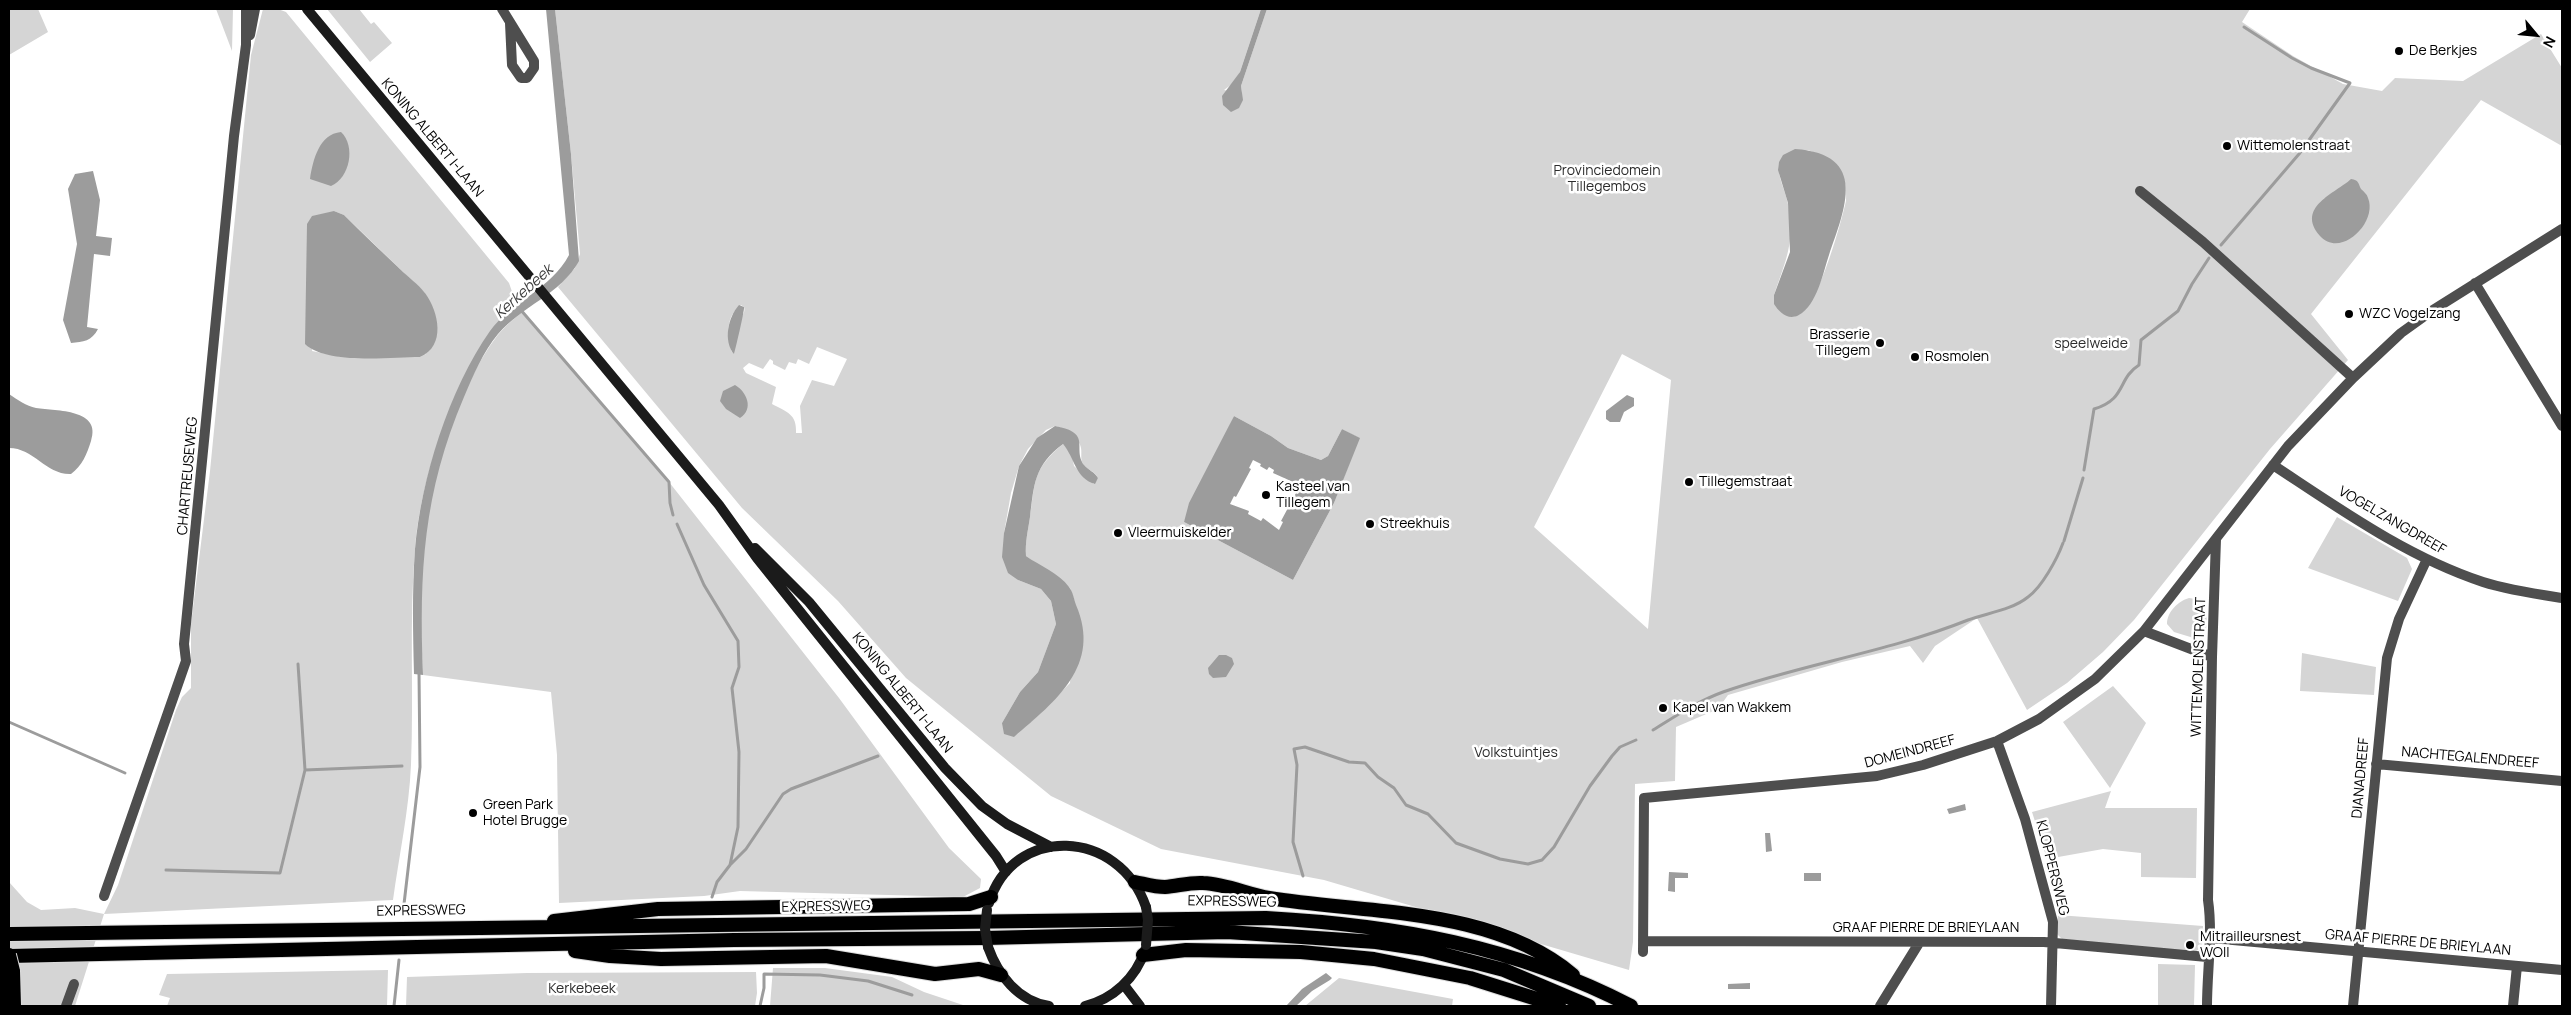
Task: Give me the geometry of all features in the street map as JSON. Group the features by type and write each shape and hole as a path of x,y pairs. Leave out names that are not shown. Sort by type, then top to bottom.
{"highway":[{"path":"1135,882 1165,886 1203,883 1269,898 1390,912 1472,927 1521,941 1541,950 1581,982"},
{"path":"517,926 658,909 989,903"},
{"name":"EXPRESSWEG","path":"9,934 517,926 653,927 1046,919 1266,918 1378,927 1430,936 1496,953 1581,982 1631,1006"},
{"path":"14,1006 13,971 9,956 734,940 1236,933 1376,942 1423,949 1504,970 1589,1006"},
{"path":"540,945 610,956 661,959 826,956 935,974 979,969 1001,976"},
{"path":"1145,950 1301,952 1374,959 1470,978 1560,1006"}],"main road":[{"name":"KONING ALBERT I-LAAN","path":"307,9 745,539 809,602 945,768 982,806 1007,824 1051,847"},
{"name":"KONING ALBERT I-LAAN","path":"745,539 757,558 856,679 890,726 996,856 1006,872"},
{"name":"KONING ALBERT I-LAAN","path":"989,903 1006,872 1034,852 1051,847 1075,846 1098,852 1113,860 1135,882 1146,907 1148,920 1145,950 1124,985 1104,1000 1085,1006"},
{"path":"989,903 985,929 988,947 1001,976 1028,999 1049,1006"},
{"path":"1124,985 1140,1006"}],"street":[{"name":"CHARTREUSEWEG","path":"246,9 246,45"},
{"name":"CHARTREUSEWEG","path":"104,896 186,661 184,644 234,136 246,45 255,9"},
{"path":"502,9 534,60 534,68 527,78 521,78 512,65 510,23"},
{"path":"2140,191 2183,225 2353,378"},
{"path":"2216,539 2304,428 2353,378 2414,323 2562,230"},
{"path":"2475,283 2562,426"},
{"name":"VOGELZANGDREEF","path":"2273,465 2355,518 2427,559 2485,583 2562,598"},
{"name":"DOMEINDREEF","path":"1643,947 1644,798 1868,778 1912,768 1997,741 2039,719 2108,668 2144,631 2216,539"},
{"name":"WITTEMOLENSTRAAT","path":"2207,1006 2207,957 2211,938 2208,900 2216,539"},
{"name":"DIANADREEF","path":"2353,1006 2388,649 2399,618 2427,559"},
{"path":"2144,631 2212,657"},
{"name":"KLOPPERSWEG","path":"1997,741 2032,844 2052,922 2051,1006"},
{"name":"NACHTEGALENDREEF","path":"2376,764 2562,781"},
{"name":"GRAAF PIERRE DE BRIEYLAAN","path":"2211,938 2562,970"},
{"path":"1880,1006 1919,943"},
{"name":"GRAAF PIERRE DE BRIEYLAAN","path":"1643,947 1919,943 2052,944 2207,957"},
{"path":"2513,1006 2517,966"},
{"path":"66,1006 74,984"}],"green space":[{"path":"9,9 38,9 48,32 9,55"},
{"path":"216,9 233,9 232,51"},
{"path":"263,9 278,9 286,12 509,283 517,306 488,337 466,373 440,435 420,511 413,576 410,782 393,900 104,914 118,885 176,710 182,697 191,688 191,624 210,471 251,55","holes":["334,211 344,215 425,293 426,354 420,357 342,357 312,351"]},
{"path":"327,9 359,9 371,24 374,22 392,43 370,62"},
{"name":"Provinciedomein Tillegembos","path":"555,9 1261,9 1236,81 1224,90 1242,94 1241,86 1267,9 2250,9 2242,22 2293,56 2343,84 2382,91 2395,78 2463,81 2541,34 2562,68 2562,146 2481,100 2311,314 2348,360 2270,449 2134,620 2103,652 2067,683 2027,710 1977,618 1935,646 1923,663 1910,646 1842,662 1728,695 1718,709 1676,727 1675,781 1635,784 1633,942 1629,970 1324,880 1161,849 1051,796 906,678 838,601 742,508 558,287 575,268 580,254","holes":["1808,150 1826,158 1838,168 1845,181 1846,190 1846,201 1839,227 1817,290 1804,311 1791,317 1774,295 1786,261 1790,241 1790,218 1780,178 1779,162","741,305 744,307 732,352 728,333 732,314","817,347 847,359 834,386 812,380 800,406 802,433 796,433 795,422 790,414 772,404 776,387 746,373 743,368 749,363 763,369 770,359 773,361 773,364 785,370 789,362 796,364 798,359 809,364","1622,354 1671,380 1648,629 1534,527","1234,416 1271,436 1288,448 1321,460 1328,456 1342,429 1359,438 1334,503 1293,580 1184,522","1055,426 1063,429 1071,433 1078,440 1083,464 1098,478 1094,484 1074,466 1072,455 1063,444 1046,461 1037,476 1027,536 1026,556 1070,588 1075,602 1070,683 1031,722 1002,723 1020,692 1038,672 1056,624 1051,601 1041,589 1018,580 1004,533 1011,493 1019,466 1028,449 1046,430"]},
{"path":"522,312 669,482 839,698 949,848 981,879 980,888 963,897 740,891 704,896 559,903 557,755 551,692 423,675 421,580 423,549 431,496 447,438 469,382 483,357 500,333"},
{"path":"2337,517 2407,558 2412,569 2398,601 2308,568"},
{"path":"2189,598 2195,599 2203,605 2207,619 2206,630 2197,639 2174,632 2167,624 2169,615 2174,608"},
{"path":"2302,653 2376,667 2374,695 2300,691"},
{"path":"2113,686 2146,723 2110,788 2063,722"},
{"path":"2111,791 2105,808 2197,808 2196,878 2141,877 2141,853 2103,849 2047,859 2032,812"},
{"path":"9,882 27,902 41,910 75,908 104,914 75,1006 9,1006"},
{"path":"2058,915 2203,926 2202,947 2195,952 2062,939 2056,933"},
{"path":"2158,964 2195,965 2194,1006 2158,1006"},
{"path":"773,968 825,968 892,977 924,992 966,1006 770,1006"},
{"path":"388,970 387,1006 167,1006 170,998 159,995 167,974"},
{"name":"Kerkebeek","path":"756,972 757,993 755,1006 406,1006 407,977 527,973"},
{"path":"1339,978 1453,999 1452,1006 1305,1006"}],"shaded area":[{"path":"546,9 555,9 571,154 579,261 562,282 518,315 498,334 483,356 450,432 432,500 423,567 423,675 414,674 413,580 415,549 423,494 439,436 462,380 475,354 490,331 509,312 552,277 562,267 569,255"},
{"path":"1261,9 1267,9 1241,86 1243,100 1239,108 1231,112 1223,105 1222,96 1240,72"},
{"path":"341,132 346,138 349,153 349,161 343,176 331,186 310,179 318,149 327,138"},
{"path":"1795,149 1818,153 1834,161 1842,173 1846,187 1841,220 1819,288 1805,310 1795,317 1791,317 1781,313 1776,307 1774,295 1790,252 1788,203 1778,170 1779,162 1783,155"},
{"path":"93,171 100,200 96,236 112,238 110,256 94,254 87,327 98,329 87,340 71,343 63,320 77,244 68,189 75,174"},
{"path":"2351,179 2359,183 2361,189 2368,197 2370,207 2368,217 2356,235 2338,243 2329,242 2320,236 2314,226 2312,217 2320,202"},
{"path":"334,211 344,215 425,293 434,309 438,328 434,345 428,352 420,357 343,357 315,351 305,344 307,224 312,216"},
{"path":"739,305 744,307 744,309 734,354 729,343 728,329 732,316"},
{"path":"735,385 746,396 748,405 747,410 740,418 726,409 720,401 723,391"},
{"path":"9,394 32,407 66,411 84,417 90,423 93,431 88,451 75,471 71,474 62,473 47,466 26,452 9,448"},
{"path":"1627,395 1634,398 1634,406 1624,412 1620,422 1610,422 1606,419 1606,411"},
{"path":"1234,416 1271,436 1288,448 1321,460 1328,456 1342,429 1360,438 1334,503 1293,580 1184,522 1189,503","holes":["1253,460 1261,464 1260,466 1267,470 1269,467 1274,470 1273,473 1302,486 1298,494 1296,493 1281,521 1283,522 1279,530 1263,518 1261,521 1248,514 1249,511 1230,504 1234,496 1236,497 1251,469 1249,468"]},
{"path":"1055,426 1067,429 1078,437 1081,459 1084,465 1098,478 1095,484 1083,477 1063,444 1053,452 1037,476 1026,541 1026,556 1055,574 1070,589 1083,626 1083,646 1079,664 1059,695 1014,737 1004,734 1002,723 1020,692 1038,672 1056,624 1051,601 1041,589 1018,580 1008,573 1002,557 1004,533 1019,466 1037,438"},
{"path":"1219,655 1226,655 1232,658 1234,664 1226,677 1213,678 1209,674 1208,668"},
{"path":"1965,804 1966,810 1949,814 1947,809"},
{"path":"1765,833 1770,833 1772,851 1766,852"},
{"path":"1669,872 1688,873 1688,878 1675,878 1675,892 1668,891"},
{"path":"1804,873 1821,873 1821,881 1804,881"},
{"path":"1326,973 1332,978 1330,980 1312,991 1296,1006 1286,1006 1302,989"},
{"path":"1750,983 1750,989 1728,989 1728,984"}],"waterway":[{"path":"2221,245 2299,154 2350,83 2311,68 2292,58 2244,27"},
{"path":"2084,470 2094,409 2105,405 2117,394 2127,376 2139,365 2141,340 2178,311 2192,284 2209,258"},
{"path":"520,309 669,482 670,503 673,515"},
{"path":"2064,541 2083,478"},
{"path":"677,524 704,585 738,641 739,667 732,688 739,752 738,827 730,865 717,882 712,897"},
{"path":"1653,730 1696,704 1723,692 1784,673 1907,641 2015,605 2039,587 2063,543"},
{"path":"166,870 280,873 305,770 298,664"},
{"name":"Kerkebeek","path":"404,904 420,767 419,672"},
{"path":"9,722 125,773"},
{"path":"1303,876 1293,842 1297,765 1294,749 1305,747 1349,762 1365,763 1378,777 1394,788 1406,805 1428,814 1456,843 1500,859 1528,864 1542,860 1554,847 1590,786 1612,756 1620,747 1636,740"},
{"path":"731,864 746,849 783,794 791,789 878,756"},
{"path":"305,770 402,766"},
{"name":"Kerkebeek","path":"394,1006 399,960"},
{"path":"760,1006 764,988 764,974 820,975 868,981 912,995"}],"place":[{"name":"De Berkjes","path":"2399,51"},
{"name":"Wittemolenstraat","path":"2227,146"},
{"name":"WZC Vogelzang","path":"2349,314"},
{"name":"Brasserie Tillegem","path":"1880,343"},
{"name":"Rosmolen","path":"1915,357"},
{"name":"Tillegemstraat","path":"1689,482"},
{"name":"Kasteel van Tillegem","path":"1266,495"},
{"name":"Streekhuis","path":"1370,524"},
{"name":"Vleermuiskelder","path":"1118,533"},
{"name":"Kapel van Wakkem","path":"1663,708"},
{"name":"Green Park Hotel Brugge","path":"473,813"},
{"name":"Mitrailleursnest WOII","path":"2190,945"}],"park label":[{"name":"speelweide","path":"2091,344"},
{"name":"Volkstuintjes","path":"1516,753"}]}
